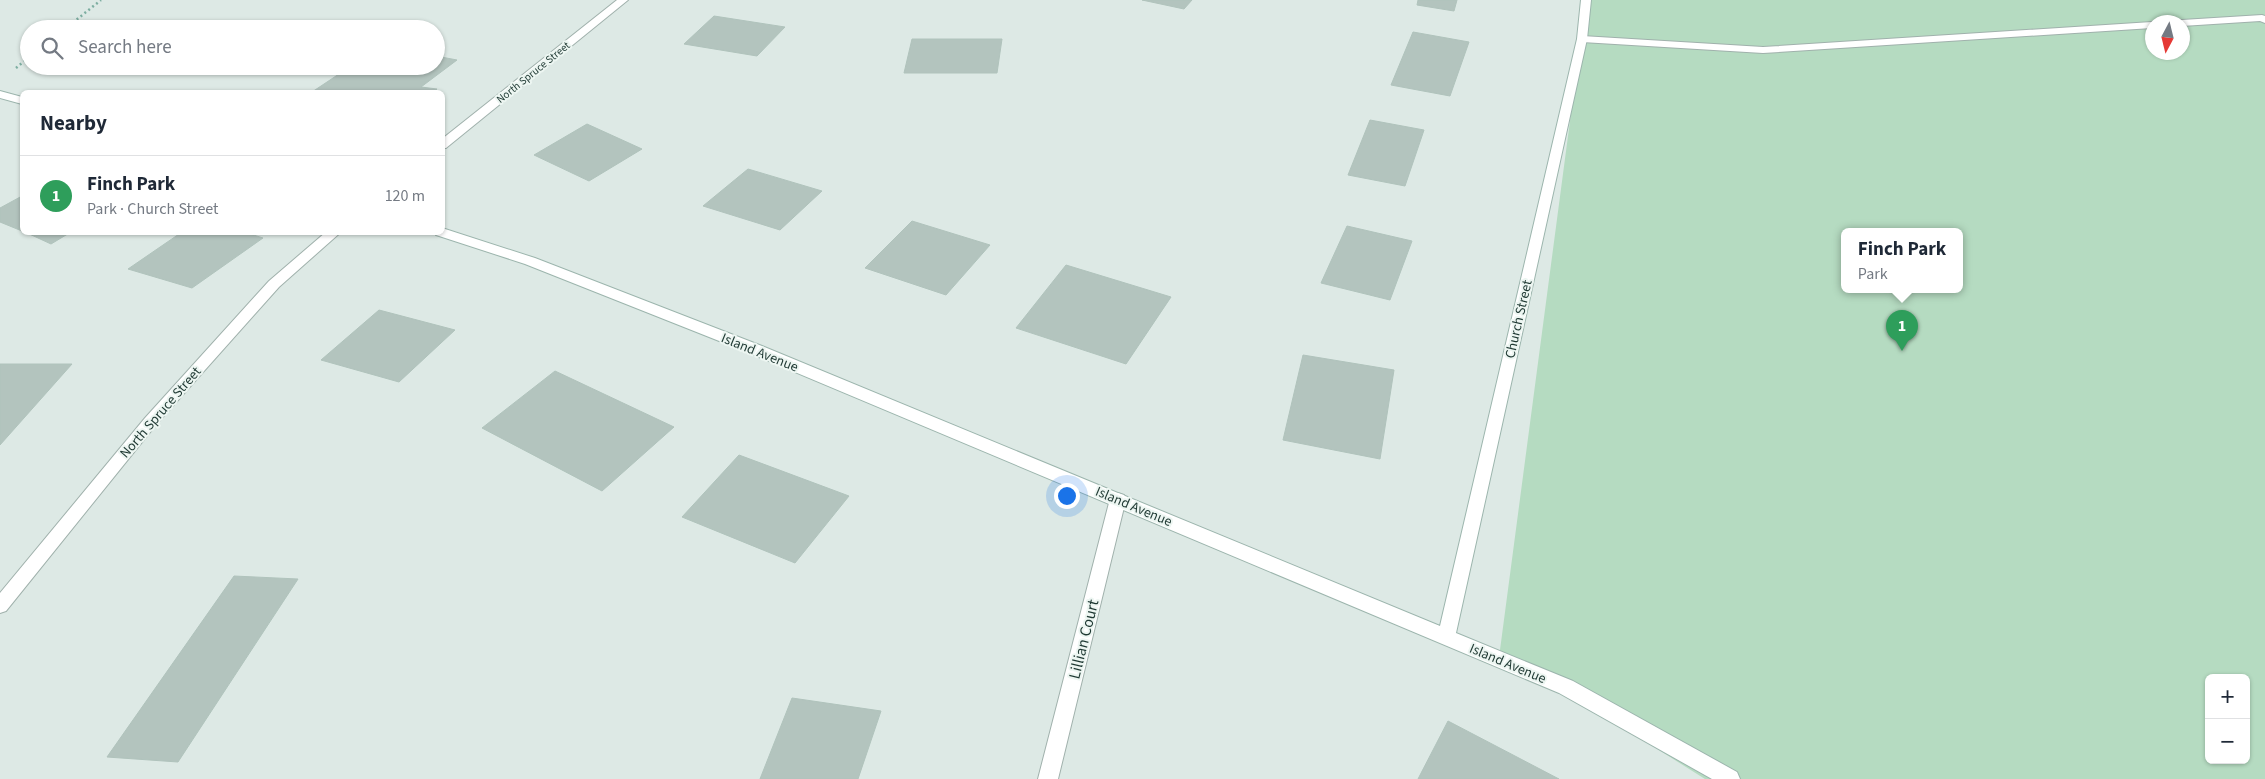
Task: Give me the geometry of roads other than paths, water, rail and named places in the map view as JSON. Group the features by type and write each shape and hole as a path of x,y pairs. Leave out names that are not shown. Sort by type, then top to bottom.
{"street":[{"name":"North Spruce Street","path":"445,143 623,0"},
{"name":"Church Street","path":"1446,637 1582,39 1586,0"},
{"path":"2190,22 2262,18 2265,20"},
{"path":"1582,39 1763,50 2145,25"},
{"path":"0,94 20,100"},
{"name":"Island Avenue","path":"445,233 530,260 757,350 1566,687 1730,779"},
{"name":"North Spruce Street","path":"0,606 150,422 274,284 331,235"},
{"name":"Lillian Court","path":"1048,779 1118,499"}],"place":[{"name":"Finch Park","path":"1902,351"}]}
